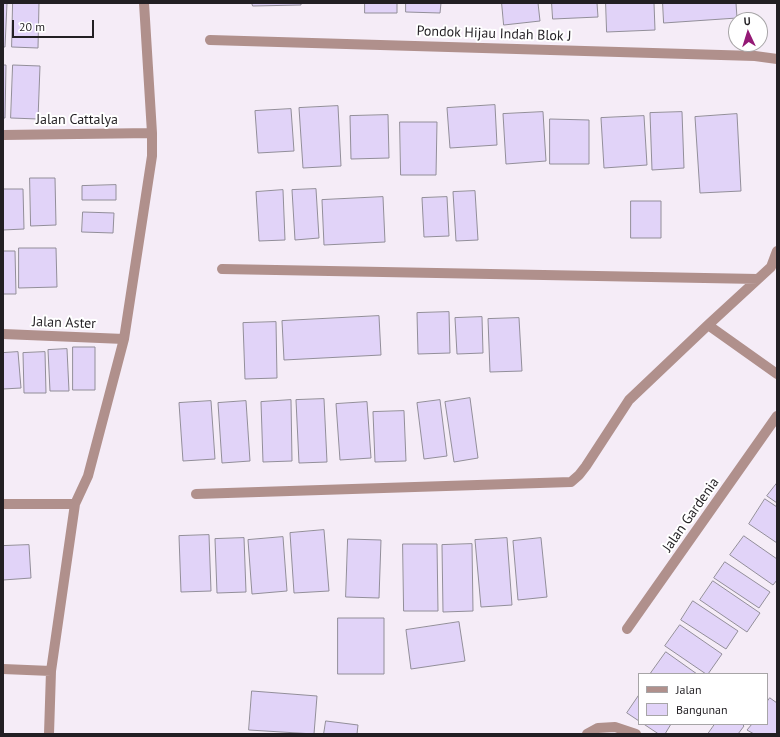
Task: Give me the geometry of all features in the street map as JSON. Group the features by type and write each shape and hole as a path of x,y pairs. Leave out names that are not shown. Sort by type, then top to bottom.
{"street":[{"path":"49,734 51,671 75,504 88,476 124,339 152,156 144,3"},
{"name":"Pondok Hijau Indah Blok J","path":"210,40 755,56 777,58"},
{"name":"Jalan Cattalya","path":"3,135 152,134"},
{"path":"196,494 571,482 586,466 628,400 771,267 777,251"},
{"path":"222,269 758,279"},
{"path":"708,325 777,374"},
{"name":"Jalan Aster","path":"3,334 124,339"},
{"name":"Jalan Gardenia","path":"627,630 777,416"},
{"path":"3,504 75,504"},
{"path":"3,669 51,671"},
{"path":"587,734 598,728 615,727 636,734"}],"building":[{"path":"3,3 7,3 5,47 3,47"},
{"path":"13,3 39,3 38,48 12,47"},
{"path":"252,3 301,3 301,5 253,6"},
{"path":"365,3 397,3 397,13 365,13"},
{"path":"406,3 441,3 440,13 406,12"},
{"path":"502,3 538,3 540,21 504,25"},
{"path":"552,3 597,3 598,17 553,19"},
{"path":"606,3 654,3 655,30 607,32"},
{"path":"663,3 736,3 737,12 728,12 728,19 664,23"},
{"path":"3,65 6,65 5,118 3,118"},
{"path":"13,65 40,66 38,119 11,118"},
{"path":"495,105 497,145 450,148 447,108"},
{"path":"338,106 341,166 303,168 299,108"},
{"path":"291,109 294,151 258,153 255,111"},
{"path":"543,112 546,161 506,164 503,114"},
{"path":"682,112 684,168 652,170 650,113"},
{"path":"737,114 741,191 700,193 695,117"},
{"path":"388,115 389,158 351,159 350,116"},
{"path":"644,116 647,165 604,168 601,118"},
{"path":"550,119 589,120 589,164 550,164"},
{"path":"400,122 437,122 436,175 401,175"},
{"path":"30,178 55,178 56,225 31,226"},
{"path":"116,185 116,200 82,200 82,186"},
{"path":"3,189 23,189 24,229 3,230"},
{"path":"316,189 319,238 295,240 292,190"},
{"path":"283,190 285,240 259,241 256,192"},
{"path":"475,191 478,240 456,241 453,192"},
{"path":"383,197 385,242 324,245 322,200"},
{"path":"447,197 449,236 424,237 422,198"},
{"path":"631,201 661,201 661,238 631,238"},
{"path":"83,212 114,213 113,233 82,232"},
{"path":"19,248 56,248 57,287 19,288"},
{"path":"3,251 15,251 16,294 3,294"},
{"path":"449,312 450,353 418,354 417,313"},
{"path":"379,316 381,355 284,360 282,321"},
{"path":"482,317 483,353 457,354 455,318"},
{"path":"519,318 522,371 490,372 488,319"},
{"path":"276,322 277,378 245,379 243,323"},
{"path":"73,347 95,347 95,390 73,390"},
{"path":"67,349 69,391 50,391 48,350"},
{"path":"18,352 21,388 3,389 3,353"},
{"path":"45,352 46,393 24,393 23,353"},
{"path":"470,398 478,458 454,462 445,402"},
{"path":"324,399 327,462 299,463 296,400"},
{"path":"291,400 292,461 263,462 261,402"},
{"path":"440,400 447,456 424,459 417,403"},
{"path":"211,401 215,459 183,461 179,403"},
{"path":"246,401 250,461 222,463 218,403"},
{"path":"367,402 371,458 340,460 336,404"},
{"path":"404,411 406,461 375,462 373,412"},
{"path":"777,483 777,503 767,496"},
{"path":"765,499 777,507 777,543 749,524"},
{"path":"324,530 329,591 294,593 290,533"},
{"path":"209,535 211,591 181,592 179,536"},
{"path":"744,536 777,559 777,580 773,585 730,555"},
{"path":"283,537 287,591 252,594 248,540"},
{"path":"244,538 246,592 217,593 215,539"},
{"path":"507,538 512,605 481,607 475,540"},
{"path":"541,538 547,597 518,600 513,541"},
{"path":"348,539 381,540 379,598 346,597"},
{"path":"403,544 437,544 438,611 404,611"},
{"path":"472,544 473,611 443,612 442,545"},
{"path":"29,545 31,578 3,580 3,546"},
{"path":"725,562 770,592 759,608 714,578"},
{"path":"713,581 760,613 747,632 700,600"},
{"path":"693,601 738,631 726,649 681,620"},
{"path":"338,618 384,618 384,674 338,674"},
{"path":"459,622 465,661 411,669 406,630"},
{"path":"680,625 722,654 709,673 705,673 665,646"},
{"path":"666,652 696,673 651,673"},
{"path":"252,691 317,696 314,734 249,730"},
{"path":"638,696 638,720 627,713"},
{"path":"770,698 777,703 777,734 754,734 747,730 751,725 768,725 768,701"},
{"path":"326,721 358,725 357,734 324,734"},
{"path":"646,725 670,725 665,734 659,734"},
{"path":"714,725 744,726 738,734 708,734"}]}
